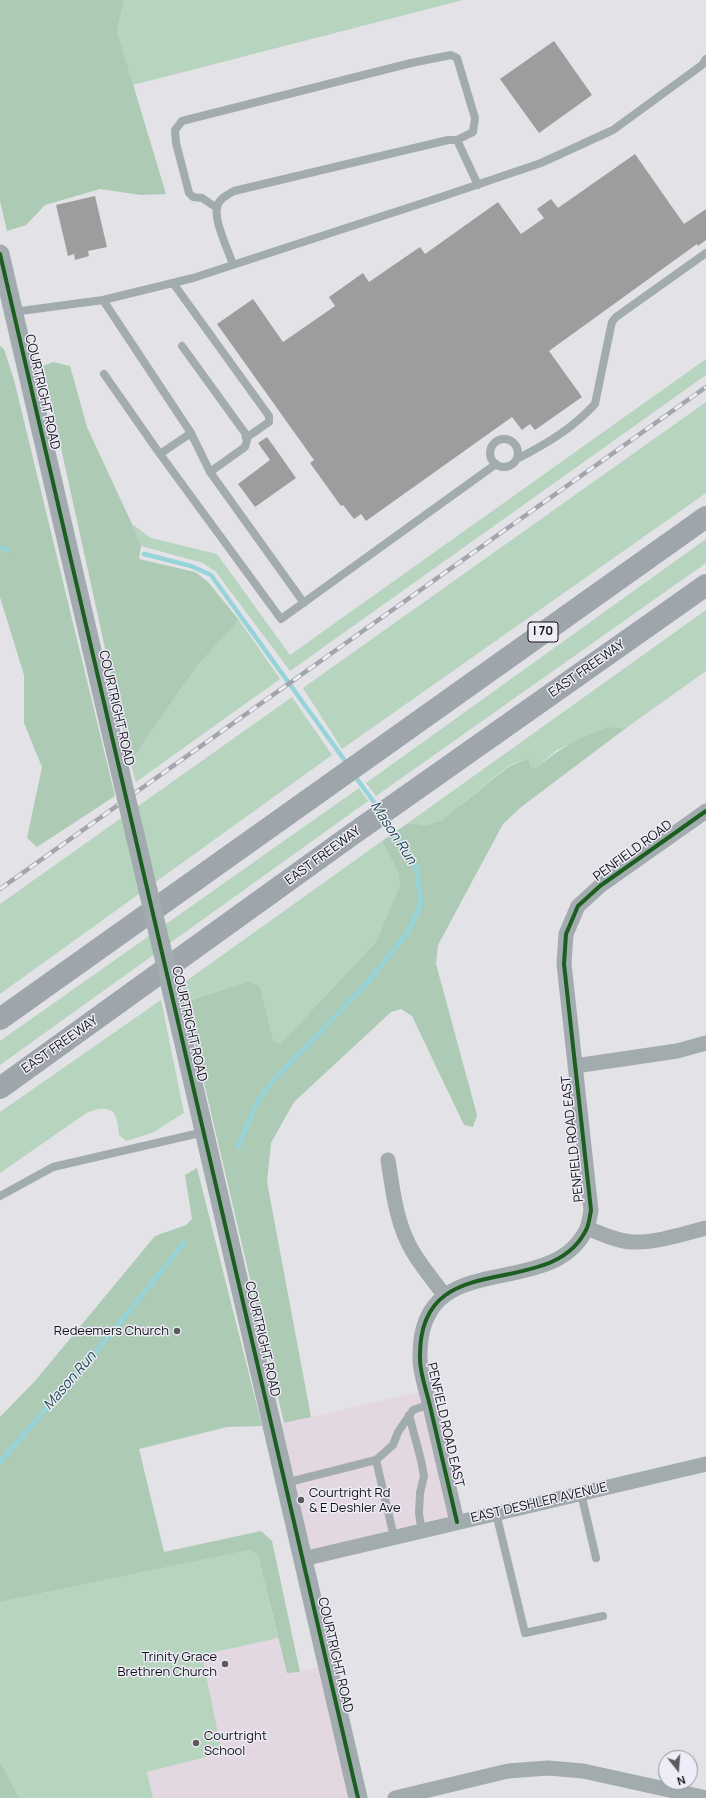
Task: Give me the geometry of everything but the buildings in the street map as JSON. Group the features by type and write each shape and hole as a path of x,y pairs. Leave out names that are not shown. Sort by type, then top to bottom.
{"highway":[{"name":"I 70","path":"0,1018 706,517"},
{"name":"EAST FREEWAY","path":"0,1088 350,836 706,585"}],"street":[{"name":"COURTRIGHT ROAD","path":"0,254 7,312 113,741 358,1798"},
{"name":"PENFIELD ROAD","path":"566,934 578,906 600,886 706,811"},
{"name":"PENFIELD ROAD EAST","path":"457,1522 420,1360 423,1324 432,1308 444,1295 471,1282 542,1266 569,1251 580,1240 587,1228 591,1210 564,964 566,934"},
{"path":"575,1066 677,1051 706,1043"},
{"path":"388,1160 394,1200 402,1229 413,1252 444,1295"},
{"path":"587,1228 604,1235 632,1242 661,1239 706,1228"},
{"name":"EAST DESHLER AVENUE","path":"303,1559 706,1464"},
{"path":"395,1798 508,1771 548,1768 583,1771 706,1798"}],"lane":[{"path":"217,208 202,198 193,197 189,193 176,143 175,130 182,121 411,63 451,54 457,58 474,118 473,132 457,140 448,140 234,191 222,198 217,208 219,224 233,265"},
{"path":"7,312 102,300 174,283 478,185 541,163 613,130 702,65 706,59"},
{"path":"457,140 478,185"},
{"path":"517,459 518,451 514,443 506,439 502,439 494,443 490,456 496,464 500,466 510,466 517,459 553,441 587,413 595,404 612,322 616,317 706,253"},
{"path":"174,283 269,416 269,422 246,438"},
{"path":"102,300 191,433 210,472 304,603"},
{"path":"182,346 245,433 245,447 210,472"},
{"path":"104,374 160,454 281,619 496,464"},
{"path":"160,454 191,433"},
{"path":"0,1196 53,1167 204,1132"},
{"path":"285,1483 376,1460 394,1445 398,1432 413,1410 430,1404"},
{"path":"409,1415 424,1476 420,1493 419,1507 422,1530"},
{"path":"376,1460 394,1537"},
{"path":"581,1493 596,1558"},
{"path":"496,1513 525,1633 603,1616"}],"shaded area":[{"path":"427,1390 458,1521 303,1557 273,1426"},
{"path":"278,1638 287,1673 300,1672 326,1665 357,1798 153,1798 147,1772 222,1753 202,1655"}],"green space":[{"path":"0,0 124,0 117,31 166,194 141,195 100,189 45,205 26,225 7,231 0,201"},
{"path":"124,0 463,0 133,85 117,31"},
{"path":"0,346 4,349 14,380 115,796 37,847 27,838 42,767 24,723 24,675 0,597"},
{"path":"706,359 706,375 290,671 216,572 203,563 141,546 132,524 151,538 217,554 290,655"},
{"path":"53,362 70,366 87,427 141,546 139,559 195,572 208,582 239,620 197,666 130,762 43,366"},
{"path":"706,402 706,493 342,749 303,688"},
{"path":"706,539 706,563 376,796 366,783"},
{"path":"706,610 706,671 626,728 609,727 557,750 536,768 530,766 529,758 508,766 442,820 426,825 408,823"},
{"path":"239,620 280,679 136,782 130,762 197,666"},
{"path":"292,697 332,755 0,994 0,904"},
{"path":"609,727 626,728 520,808 503,824 438,945 436,964 477,1115 473,1127 464,1125 412,1016 401,1009 391,1012 294,1102 271,1143 267,1182 311,1417 284,1423 185,1002 250,981 260,987 273,1041 280,1044 376,942 400,885 398,872 382,841 408,823 426,825 442,820 508,767 529,758 530,766 536,768 571,744"},
{"path":"359,788 368,801 0,1065 0,1041"},
{"path":"382,841 398,872 400,885 376,942 280,1044 273,1042 259,987 250,981 185,1002 182,984"},
{"path":"161,1000 184,1113 152,1133 126,1141 119,1135 117,1120 112,1112 108,1109 103,1109 88,1112 0,1173 0,1112"},
{"path":"197,1168 262,1426 227,1427 139,1449 164,1552 261,1531 272,1541 300,1672 287,1673 258,1555 250,1550 0,1602 0,1417 35,1381 155,1236 186,1225 192,1219 185,1175"},
{"path":"250,1550 258,1554 278,1638 202,1655 222,1753 147,1772 153,1798 19,1798 0,1761 0,1602"},
{"path":"0,1761 19,1798 0,1798"}],"waterway":[{"name":"Mason Run","path":"0,548 8,550"},
{"name":"Mason Run","path":"144,554 191,566 211,575 348,765"},
{"name":"Mason Run","path":"354,775 379,809"},
{"name":"Mason Run","path":"238,1147 257,1102 271,1083 368,982 409,931 421,903 416,867 403,844 385,819"},
{"name":"Mason Run","path":"0,1462 96,1352 184,1243"}],"railway":[{"path":"0,889 706,387"}],"cycle path":[{"path":"0,254 358,1798"},
{"path":"457,1522 421,1371 420,1359 425,1323 440,1300 462,1286 546,1264 570,1251 587,1228 591,1210 564,964 566,934 578,906 600,886 706,811"}],"place":[{"name":"Redeemers Church","path":"177,1331"},
{"name":"Courtright Rd & E Deshler Ave","path":"301,1500"},
{"name":"Trinity Grace Brethren Church","path":"225,1664"},
{"name":"Courtright School","path":"196,1743"}]}
